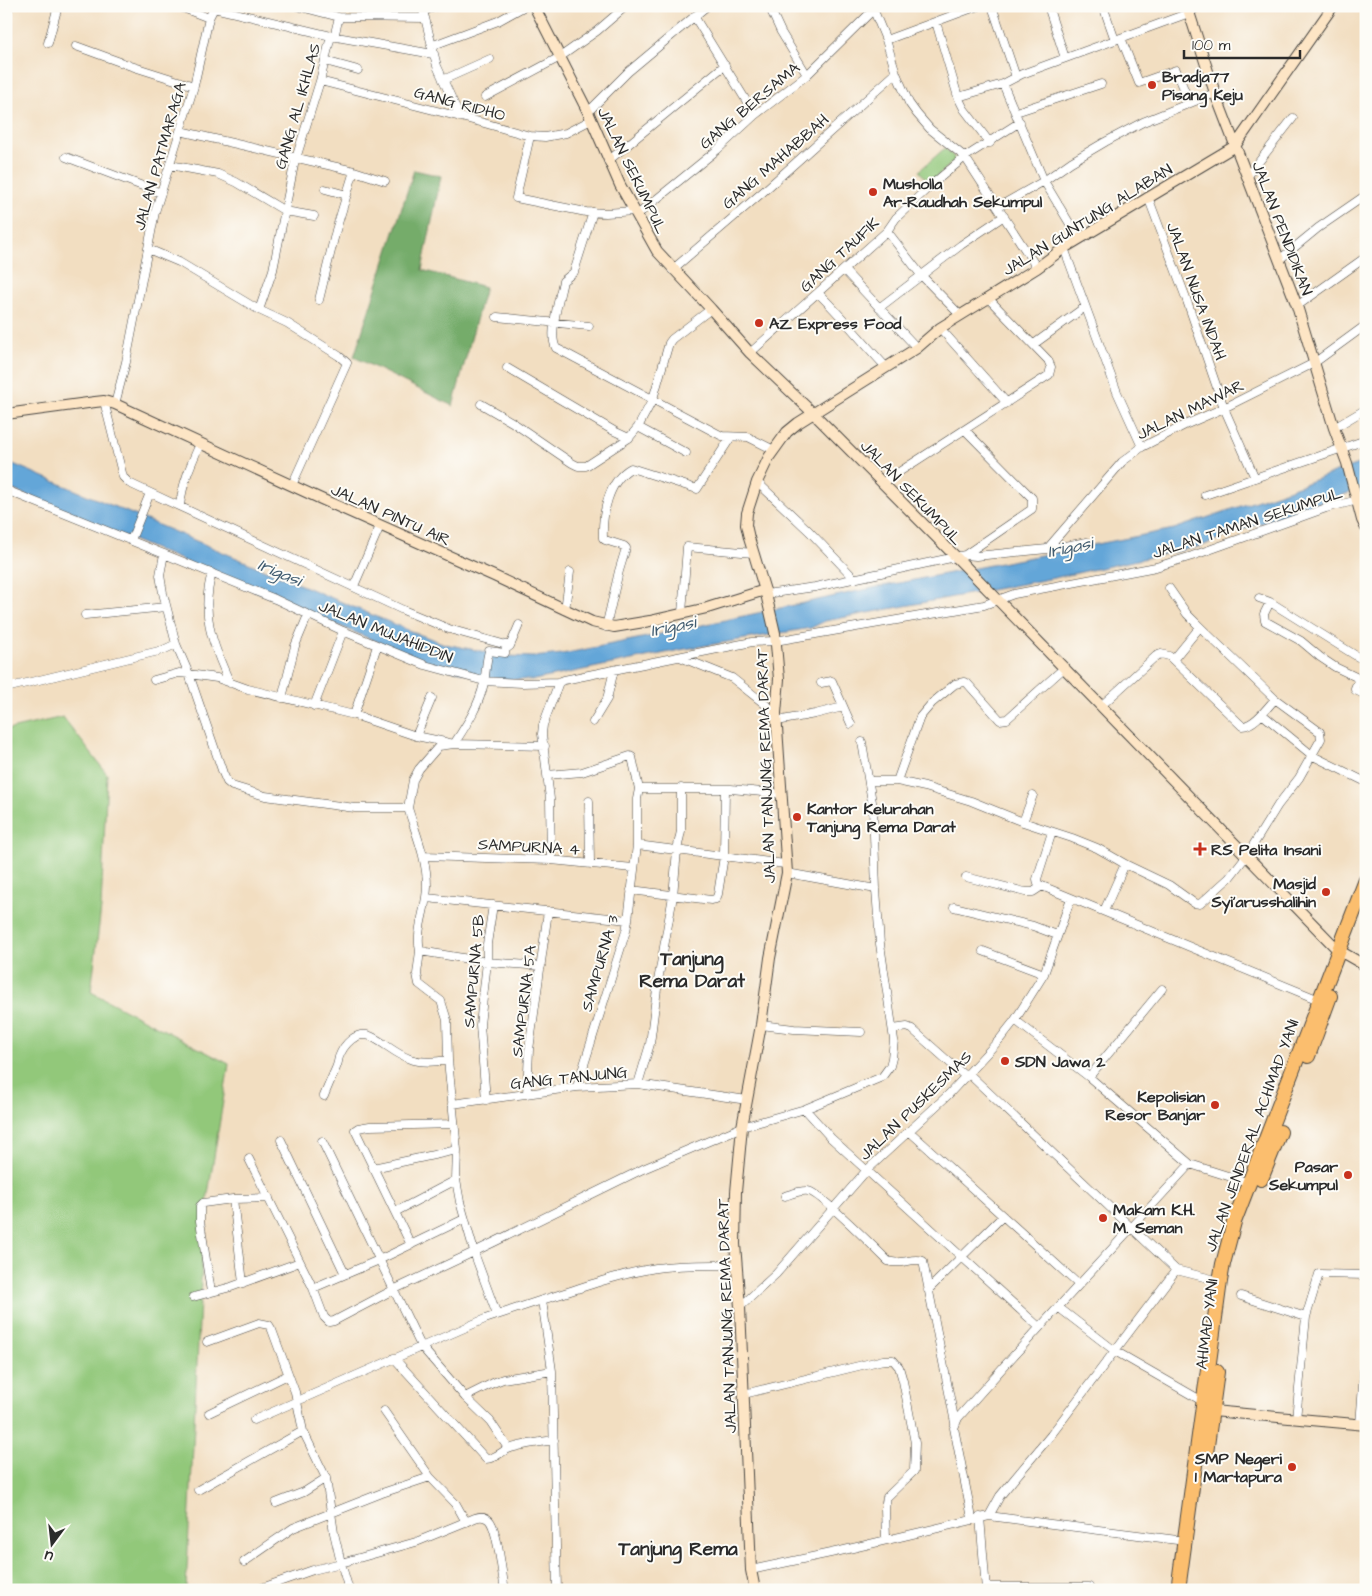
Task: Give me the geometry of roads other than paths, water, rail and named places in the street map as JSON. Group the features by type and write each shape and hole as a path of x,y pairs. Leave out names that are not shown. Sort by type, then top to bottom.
{"highway":[{"name":"JALAN JENDERAL ACHMAD YANI","path":"1178,1590 1208,1406 1218,1330 1222,1264 1234,1222 1319,1000 1342,952 1366,880"},
{"name":"AHMAD YANI","path":"1218,1330 1237,1243 1272,1153 1342,952 1366,904"},
{"path":"1186,1590 1208,1406"}],"street":[{"path":"6,17 9,6"},
{"path":"48,43 58,6"},
{"path":"178,6 209,18"},
{"path":"297,6 339,18 425,18"},
{"path":"438,6 423,11 432,50 460,117"},
{"path":"215,7 233,9 331,36 432,50 498,21 525,6"},
{"name":"JALAN SEKUMPUL","path":"534,6 589,116 608,161 657,252 672,270 711,309 750,353 882,483 960,556 965,566 998,601 1342,952 1366,966"},
{"path":"485,96 560,57 597,31 626,6"},
{"name":"GANG RIDHO","path":"320,82 530,136 545,138 574,130 628,72 707,6"},
{"path":"770,6 781,32 807,75"},
{"path":"886,40 978,6"},
{"path":"992,6 1016,77"},
{"path":"1048,6 1065,58"},
{"path":"1103,6 1139,83 1176,70 1190,103"},
{"path":"958,97 1003,84 1016,77 1199,6"},
{"name":"JALAN GUNTUNG ALABAN","path":"814,414 917,348 940,328 1037,268 1064,248 1235,146 1333,6"},
{"name":"JALAN PATMARAGA","path":"115,404 126,362 153,221 194,86 209,18 215,7"},
{"path":"873,8 886,40 896,73 916,114 930,129 965,157 1037,268"},
{"name":"GANG BERSAMA","path":"636,213 717,150 755,115 807,75 873,8"},
{"name":"JALAN PENDIDIKAN","path":"1188,9 1215,93 1297,306 1334,428 1360,496 1362,520 1366,528"},
{"path":"694,16 755,115"},
{"name":"GANG AL IKHLAS","path":"259,310 273,270 294,165 298,158 306,121 320,82 331,36 335,33 339,18"},
{"path":"936,22 958,97 964,109 990,142"},
{"path":"76,46 194,86"},
{"path":"443,80 490,59"},
{"path":"325,61 358,70"},
{"path":"608,161 725,65"},
{"name":"GANG MAHABBAH","path":"672,270 896,73"},
{"path":"1003,84 1044,181 1080,239"},
{"path":"1016,112 1101,84"},
{"path":"998,207 1044,181 1105,142 1143,122 1215,93"},
{"path":"1247,177 1294,118"},
{"name":"GANG TAUFIK","path":"750,353 888,231 896,218 930,186 965,157 1020,122"},
{"path":"180,131 354,171 385,181"},
{"path":"530,136 516,198 606,214 636,213"},
{"path":"66,157 161,193"},
{"path":"170,165 218,174 236,182 285,211 314,216"},
{"path":"319,300 336,230 354,171"},
{"path":"325,189 347,195"},
{"path":"1279,260 1318,228 1366,195"},
{"name":"JALAN NUSA INDAH","path":"1148,197 1186,298 1224,408 1254,478"},
{"path":"593,212 574,272 563,280 555,323 554,342 556,348 722,436 731,438 739,435 748,437 774,450"},
{"path":"879,308 961,244 1004,216"},
{"path":"888,231 921,274 960,315"},
{"path":"1064,248 1117,392 1142,446"},
{"path":"148,249 179,262 259,310 287,323 340,356 347,363 292,485"},
{"path":"1297,306 1366,257"},
{"path":"844,270 917,348"},
{"path":"818,293 886,367"},
{"path":"882,483 1049,375 1051,370 1048,360 988,298"},
{"path":"1034,344 1085,308"},
{"path":"481,404 512,422 578,466 586,466 629,438 638,427 653,399 669,343 711,309"},
{"path":"497,317 590,326"},
{"name":"JALAN MAWAR","path":"1047,549 1110,474 1142,446 1314,363 1366,325"},
{"path":"940,328 1006,403"},
{"path":"506,368 629,438"},
{"path":"104,401 123,477 129,483 449,630 510,646"},
{"name":"JALAN PINTU AIR","path":"6,414 104,401 115,404 606,627 614,628 650,621 766,594"},
{"path":"1334,428 1366,409"},
{"name":"JALAN TANJUNG REMA DARAT","path":"755,1590 751,1570 735,1210 742,1127 761,1025 770,958 786,869 777,717 779,679 775,637 766,594 746,525 747,512 757,482 769,457 787,432 814,414"},
{"path":"638,427 686,453"},
{"path":"960,556 1032,508 1032,498 965,430"},
{"path":"606,627 626,548 604,538 604,513 609,497 618,481 631,468 697,490 731,438"},
{"path":"1206,495 1366,440"},
{"path":"180,506 181,494 187,473 200,444"},
{"path":"757,482 809,530 855,579"},
{"name":"JALAN MUJAHIDDIN","path":"6,490 132,538 164,554 425,665 484,677 522,683 559,682 775,637"},
{"path":"132,538 150,493"},
{"name":"JALAN TAMAN SEKUMPUL","path":"775,637 984,605 1014,594 1156,567 1360,496"},
{"path":"354,586 380,526"},
{"path":"766,594 815,587 960,556 1047,549 1087,542"},
{"path":"682,613 687,547 753,553"},
{"path":"164,554 160,575 176,644 189,674 227,782 232,786 265,796 355,808 408,808"},
{"path":"565,610 570,572"},
{"path":"212,573 207,588 209,631 230,683"},
{"path":"869,781 897,781 971,801 1023,822 1072,838 1169,885 1194,903 1200,904 1229,878 1247,856 1278,805 1299,778 1322,739 1320,732 1275,699 1200,628 1187,614 1169,588"},
{"path":"1259,598 1270,602 1358,656"},
{"path":"1270,602 1264,614 1265,621 1301,641 1320,657 1336,667 1358,678 1355,690 1366,696"},
{"path":"85,615 166,607"},
{"path":"282,698 295,646 308,614"},
{"path":"454,744 475,709 489,651 505,654 519,625"},
{"path":"1174,660 1200,628"},
{"path":"314,706 343,631"},
{"path":"6,688 163,650 176,644"},
{"path":"354,715 377,646"},
{"path":"1101,706 1156,656 1166,654 1239,724 1247,726 1262,714 1275,699"},
{"path":"678,656 732,678 777,717 815,714 843,707"},
{"path":"897,781 920,717 932,703 955,684 968,683 1000,720 1003,720 1007,719 1064,668"},
{"path":"593,722 606,698 614,670"},
{"path":"154,680 179,673 217,678 282,698 354,715 416,736 454,744"},
{"path":"821,683 832,681 851,724"},
{"path":"551,860 550,798 543,725 559,682"},
{"path":"416,736 432,698"},
{"path":"1262,714 1313,756 1366,782"},
{"path":"249,1158 313,1288 324,1317 331,1322 643,1169 742,1127 805,1109 882,1077 890,1066 894,1040 880,944 873,808 862,742"},
{"path":"497,1315 474,1252 464,1219 456,1180 457,1150 448,1060 447,1020 441,1001 423,988 417,979 420,951 419,936 427,885 424,856 408,808 413,780 419,769 439,746 454,744 545,746"},
{"name":"SAMPURNA 3","path":"547,775 582,772 630,756 635,764 639,789 637,799 637,844 626,931 577,1087"},
{"path":"639,789 681,788 782,794"},
{"path":"638,1084 650,1044 658,981 673,896 677,850 681,831 681,788"},
{"path":"631,890 710,900 716,899 724,856 725,790"},
{"path":"1023,822 1033,795"},
{"path":"589,801 590,863"},
{"path":"1052,832 1037,879 1038,884 1319,1000"},
{"path":"637,844 724,856 876,888"},
{"name":"SAMPURNA 4","path":"424,856 551,860 633,868"},
{"path":"1104,911 1125,864"},
{"path":"966,878 1024,892 1033,892 1042,886"},
{"path":"426,898 628,920"},
{"name":"JALAN PUSKESMAS","path":"740,1307 776,1274 867,1170 967,1076 1015,1020 1044,974 1071,898"},
{"name":"SAMPURNA 5B","path":"486,1100 480,1025 493,905"},
{"path":"954,907 1033,926 1057,935"},
{"name":"SAMPURNA 5A","path":"527,1094 529,1050 548,911"},
{"path":"420,951 487,962 541,966"},
{"path":"982,951 1044,974"},
{"path":"1089,1077 1162,989"},
{"path":"1015,1020 1089,1077 1190,1164 1250,1183"},
{"path":"761,1025 794,1029 861,1032"},
{"path":"893,1029 912,1028 1131,1226 1176,1270 1220,1281"},
{"path":"324,1096 343,1049 354,1036 361,1034 371,1036 412,1059 428,1062 448,1060"},
{"name":"GANG TANJUNG","path":"452,1104 577,1087 638,1084 747,1100"},
{"path":"805,1109 831,1138 1039,1327"},
{"path":"410,1245 356,1132 358,1128 454,1124"},
{"path":"909,1131 1078,1284"},
{"path":"280,1140 345,1274"},
{"path":"322,1141 421,1346 465,1397 490,1421 508,1448"},
{"path":"373,1168 457,1150"},
{"path":"955,1423 1078,1284 1190,1164"},
{"path":"395,1212 456,1180"},
{"path":"785,1196 808,1191 833,1208 888,1261 896,1263 923,1261 955,1423 954,1428 976,1518 986,1588 1089,1587"},
{"path":"210,1292 200,1221 200,1206 203,1203 234,1199 269,1198"},
{"path":"234,1199 243,1283"},
{"path":"928,1290 1003,1216"},
{"path":"313,1288 379,1260 464,1219"},
{"path":"193,1297 243,1283 300,1262"},
{"path":"254,1420 421,1346 497,1315 542,1300 656,1268 690,1265 736,1265"},
{"path":"989,1516 1000,1496 1051,1435 1176,1270"},
{"path":"1296,1419 1306,1317 1319,1274 1366,1276"},
{"path":"1241,1296 1306,1317"},
{"path":"542,1300 552,1371 557,1590"},
{"path":"1058,1307 1115,1351 1208,1406 1296,1419 1363,1425 1366,1345"},
{"path":"207,1342 259,1323 269,1325 272,1330 297,1402 303,1431 326,1478 341,1563 349,1590"},
{"path":"394,1358 483,1457 489,1459 508,1448 532,1442 554,1440"},
{"path":"744,1394 883,1360 893,1360 899,1366 915,1443 915,1464 914,1471 887,1497 885,1508 886,1540"},
{"path":"465,1397 503,1379 552,1371"},
{"path":"210,1413 288,1375"},
{"path":"384,1411 430,1477 456,1504 466,1522"},
{"path":"198,1490 303,1431"},
{"path":"244,1562 293,1528 382,1493 430,1477"},
{"path":"276,1503 304,1492 326,1478"},
{"path":"751,1570 989,1516 1185,1541"},
{"path":"256,1590 313,1570 416,1542 475,1518 484,1517 493,1526 505,1590"}],"water":[{"path":"6,461 445,644 506,656 533,657 562,654 868,589 1174,529 1366,461 1366,487 1230,534 1202,546 1054,578 825,621 811,628 685,649 534,680 492,679 438,667 6,487"}],"place":[{"name":"Bradja77 Pisang Keju","path":"1152,85"},
{"name":"Musholla Ar-Raudhah Sekumpul","path":"873,192"},
{"name":"AZ Express Food","path":"759,323"},
{"name":"Kantor Kelurahan Tanjung Rema Darat","path":"797,817"},
{"name":"RS Pelita Insani","path":"1200,849"},
{"name":"Masjid Syi'arusshalihin","path":"1326,892"},
{"name":"SDN Jawa 2","path":"1005,1061"},
{"name":"Kepolisian Resor Banjar","path":"1215,1105"},
{"name":"Pasar Sekumpul","path":"1348,1175"},
{"name":"Makam K.H. M. Seman","path":"1103,1218"},
{"name":"SMP Negeri 1 Martapura","path":"1292,1467"}],"district":[{"name":"Tanjung Rema Darat","path":"692,969"},
{"name":"Tanjung Rema","path":"678,1548"}],"water label":[{"name":"Irigasi","path":"1070,547"},
{"name":"Irigasi","path":"280,572"},
{"name":"Irigasi","path":"673,626"}]}
